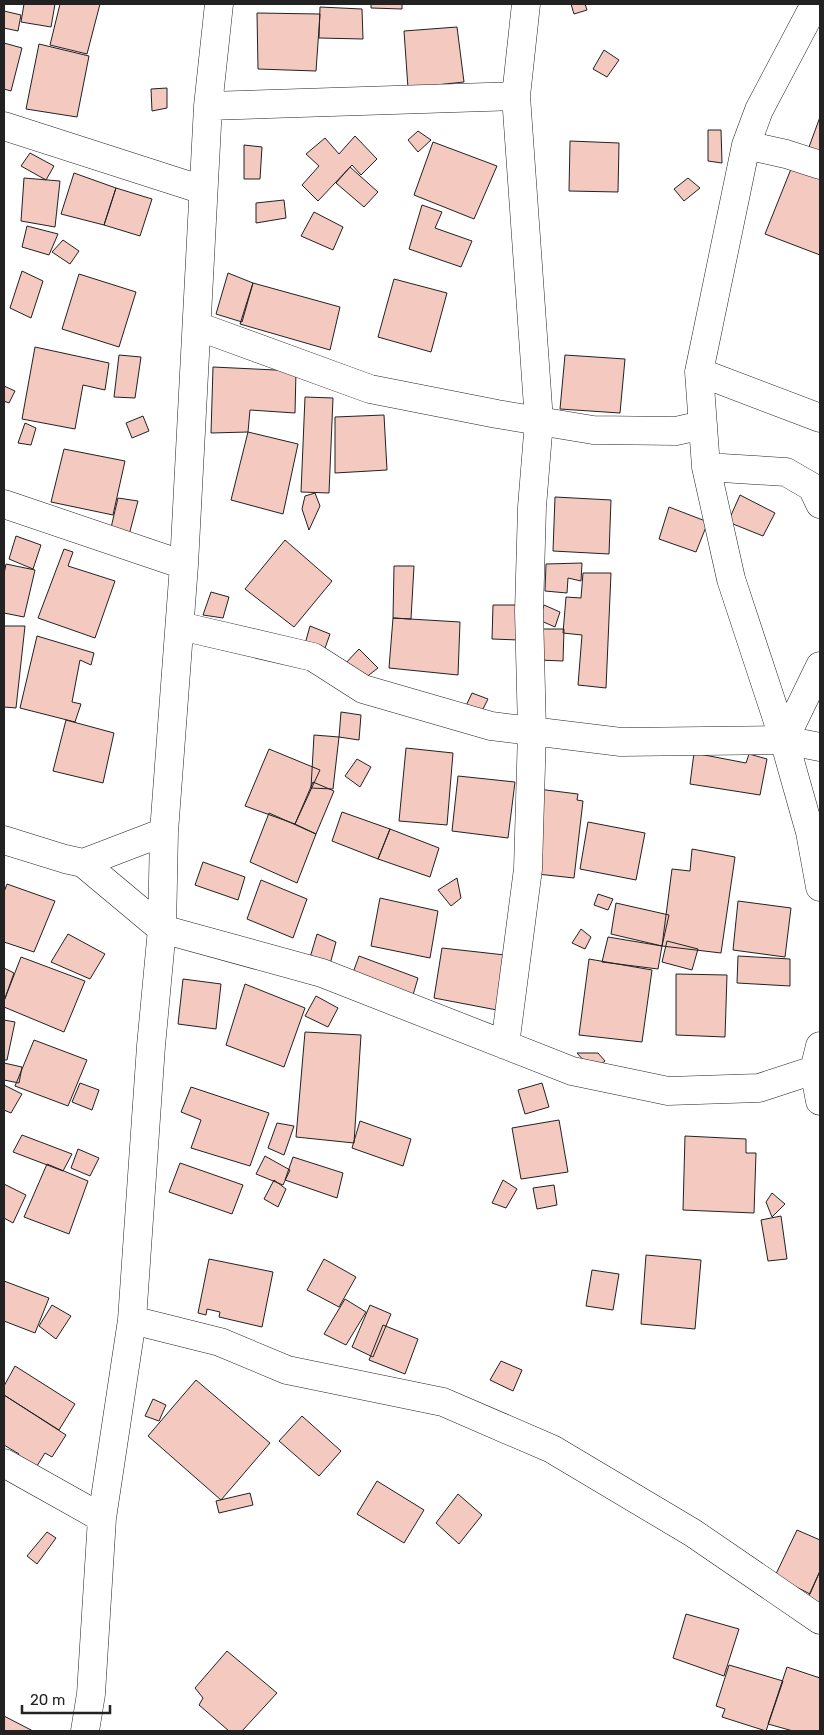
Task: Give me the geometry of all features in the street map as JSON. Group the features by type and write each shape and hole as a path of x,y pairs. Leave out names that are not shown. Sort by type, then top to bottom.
{"street":[{"path":"85,1731 90,1694 102,1518 132,1320 151,1046 162,929 164,832 184,564 208,106 219,4"},
{"path":"505,1045 528,869 532,732 529,611 532,507 539,421 516,96 526,4"},
{"path":"815,4 759,110 746,145 700,372 706,467 731,579 784,740 810,832 820,887"},
{"path":"208,106 516,96"},
{"path":"4,126 203,190"},
{"path":"746,145 786,154 820,165"},
{"path":"197,326 370,389 593,430 676,431 703,424"},
{"path":"700,372 820,418"},
{"path":"706,467 786,472 812,487 820,504"},
{"path":"4,504 184,564"},
{"path":"180,626 313,657 363,689 491,726 621,742 784,740 820,747"},
{"path":"784,740 820,666"},
{"path":"4,840 65,859 83,862 164,832"},
{"path":"83,862 162,929 322,973 572,1071 668,1091 760,1088 818,1063 820,1101"},
{"path":"132,1320 220,1342 287,1370 443,1402 552,1449 693,1533 820,1620"},
{"path":"4,1463 102,1518"}],"building":[{"path":"24,4 55,4 51,27 21,22"},
{"path":"60,4 100,4 87,54 50,45"},
{"path":"371,4 402,4 402,9 371,8"},
{"path":"571,4 585,4 587,10 574,14"},
{"path":"320,7 362,9 363,39 319,38"},
{"path":"4,11 21,15 18,31 4,28"},
{"path":"257,13 320,14 316,71 258,69"},
{"path":"457,27 464,82 408,88 404,31"},
{"path":"4,43 22,48 11,91 4,89"},
{"path":"39,44 89,56 77,117 26,109"},
{"path":"604,50 619,60 607,77 593,69"},
{"path":"167,88 167,108 152,111 151,89"},
{"path":"820,117 820,151 809,147"},
{"path":"708,130 721,130 722,163 708,161"},
{"path":"418,131 431,140 418,152 408,140"},
{"path":"355,136 377,159 361,175 352,165 318,201 302,185 319,166 306,154 325,138 339,154"},
{"path":"570,141 619,143 618,192 569,191"},
{"path":"433,142 497,166 474,219 414,195"},
{"path":"244,145 262,147 260,179 244,179"},
{"path":"30,153 54,166 46,180 21,166"},
{"path":"350,167 378,192 364,207 336,183"},
{"path":"791,169 820,179 820,255 765,234"},
{"path":"74,173 116,188 104,225 61,214"},
{"path":"24,178 60,181 55,227 21,221"},
{"path":"688,178 700,188 684,201 674,189"},
{"path":"116,188 152,199 140,236 104,225"},
{"path":"284,200 286,218 256,223 256,203"},
{"path":"422,205 442,212 435,228 472,241 461,267 409,249"},
{"path":"314,212 343,227 333,250 301,236"},
{"path":"27,226 58,234 49,255 22,247"},
{"path":"63,240 79,251 70,264 52,252"},
{"path":"22,271 43,281 31,318 10,308"},
{"path":"228,273 253,283 242,322 216,314"},
{"path":"79,274 136,292 119,347 62,329"},
{"path":"394,279 447,293 431,352 378,337"},
{"path":"253,283 340,307 330,350 240,324"},
{"path":"35,347 109,363 105,390 83,385 75,429 22,419"},
{"path":"119,355 141,357 135,398 114,397"},
{"path":"565,355 625,359 620,413 560,409"},
{"path":"213,367 296,371 295,413 250,410 248,432 211,433"},
{"path":"4,386 15,391 9,403 4,401"},
{"path":"305,397 333,398 329,493 301,492"},
{"path":"384,415 387,470 335,473 335,417"},
{"path":"143,416 149,431 132,438 126,423"},
{"path":"25,423 36,428 31,445 18,443"},
{"path":"248,432 298,444 283,514 231,500"},
{"path":"64,449 125,461 113,515 51,502"},
{"path":"315,493 320,506 309,530 302,509 305,496"},
{"path":"740,495 775,513 763,536 728,522"},
{"path":"555,497 611,500 609,554 553,551"},
{"path":"118,498 138,501 129,535 110,532"},
{"path":"669,507 708,522 696,552 659,539"},
{"path":"16,536 41,545 33,569 9,559"},
{"path":"285,540 332,581 294,627 245,589"},
{"path":"64,549 73,552 68,566 115,581 95,638 38,618"},
{"path":"582,563 581,581 568,578 567,593 545,591 546,564"},
{"path":"6,564 35,570 24,617 4,613 4,574"},
{"path":"394,566 414,566 411,619 393,618"},
{"path":"583,573 611,573 606,688 578,685 582,635 563,633 566,597 581,598"},
{"path":"211,592 229,597 223,618 203,615"},
{"path":"493,605 520,605 519,640 492,639"},
{"path":"544,605 560,612 555,627 539,620"},
{"path":"393,618 460,622 458,675 389,668"},
{"path":"4,626 25,626 16,708 4,707"},
{"path":"310,626 330,634 324,651 305,644"},
{"path":"540,629 564,629 563,661 539,660"},
{"path":"37,636 94,653 91,665 80,660 72,702 81,704 75,722 20,708"},
{"path":"359,649 378,668 360,682 343,666"},
{"path":"472,693 488,699 479,717 464,710"},
{"path":"341,712 361,715 359,740 339,737"},
{"path":"66,720 114,733 103,783 53,771"},
{"path":"314,735 339,737 333,789 311,788"},
{"path":"406,748 453,753 447,825 399,821"},
{"path":"269,749 320,770 295,824 245,806"},
{"path":"694,753 746,763 749,754 767,759 760,795 690,784"},
{"path":"357,759 371,767 360,787 345,776"},
{"path":"458,776 515,782 508,838 452,831"},
{"path":"313,782 334,791 316,834 295,824"},
{"path":"538,789 578,794 577,800 583,801 574,878 528,873"},
{"path":"342,812 390,829 378,859 332,841"},
{"path":"269,813 316,834 297,883 250,862"},
{"path":"588,822 645,833 636,880 580,869"},
{"path":"390,829 439,848 430,877 378,859"},
{"path":"692,849 735,857 721,953 662,946 672,869 690,871"},
{"path":"203,862 245,877 238,900 195,885"},
{"path":"457,878 461,898 451,906 438,890"},
{"path":"261,880 307,899 293,938 247,919"},
{"path":"7,884 55,901 34,952 4,942 4,892"},
{"path":"598,894 613,899 608,910 594,905"},
{"path":"380,898 438,911 430,958 371,946"},
{"path":"738,901 791,908 785,957 733,950"},
{"path":"616,903 669,915 662,946 611,934"},
{"path":"581,929 591,937 585,949 572,943"},
{"path":"68,934 105,954 90,979 51,962"},
{"path":"317,934 336,942 329,968 309,961"},
{"path":"608,937 662,946 658,969 602,962"},
{"path":"667,941 698,949 692,970 662,962"},
{"path":"442,948 505,955 497,1010 434,998"},
{"path":"359,956 418,978 410,1005 350,981"},
{"path":"738,956 790,959 790,986 737,983"},
{"path":"21,957 85,981 64,1032 4,1007 4,1001"},
{"path":"589,959 652,970 642,1042 579,1035"},
{"path":"4,968 14,973 4,1001"},
{"path":"676,974 727,975 725,1037 676,1035"},
{"path":"183,979 221,984 216,1029 178,1024"},
{"path":"245,984 305,1008 284,1067 226,1045"},
{"path":"316,996 338,1008 328,1027 305,1016"},
{"path":"4,1020 15,1022 7,1060 4,1060"},
{"path":"305,1032 361,1035 354,1143 296,1137"},
{"path":"34,1040 87,1060 68,1106 15,1086"},
{"path":"577,1053 598,1053 605,1061 593,1071"},
{"path":"4,1063 22,1067 19,1083 4,1080"},
{"path":"80,1083 99,1090 92,1110 72,1102"},
{"path":"542,1083 549,1107 525,1114 518,1090"},
{"path":"4,1085 22,1094 11,1113 4,1110"},
{"path":"191,1087 269,1113 250,1166 191,1148 201,1120 181,1112"},
{"path":"559,1120 568,1172 521,1179 512,1128"},
{"path":"360,1121 411,1139 403,1166 352,1148"},
{"path":"277,1123 294,1126 284,1155 268,1148"},
{"path":"22,1135 72,1154 63,1171 13,1152"},
{"path":"685,1136 746,1139 746,1153 756,1153 754,1213 683,1210"},
{"path":"78,1149 99,1158 90,1176 71,1168"},
{"path":"265,1156 290,1170 283,1185 256,1174"},
{"path":"293,1157 343,1173 337,1198 285,1180"},
{"path":"180,1163 243,1185 232,1214 169,1192"},
{"path":"47,1164 88,1181 69,1234 24,1217"},
{"path":"274,1180 286,1189 278,1207 264,1199"},
{"path":"503,1180 517,1189 506,1208 492,1203"},
{"path":"4,1184 26,1195 13,1223 4,1218"},
{"path":"554,1185 557,1205 537,1209 533,1188"},
{"path":"772,1193 785,1204 772,1217 766,1202"},
{"path":"781,1216 787,1259 768,1261 761,1220"},
{"path":"646,1255 701,1260 695,1329 641,1324"},
{"path":"209,1259 273,1272 262,1327 219,1317 220,1312 207,1309 206,1315 198,1313"},
{"path":"324,1259 356,1277 339,1307 307,1290"},
{"path":"592,1270 619,1274 613,1310 586,1306"},
{"path":"4,1281 49,1298 35,1333 4,1321"},
{"path":"345,1299 366,1312 346,1345 324,1334"},
{"path":"52,1305 71,1316 56,1339 39,1326"},
{"path":"370,1305 391,1314 373,1357 352,1347"},
{"path":"383,1325 418,1339 405,1374 369,1360"},
{"path":"501,1361 522,1370 513,1391 490,1380"},
{"path":"15,1366 75,1404 59,1430 4,1395 4,1386"},
{"path":"196,1380 270,1443 221,1500 148,1436"},
{"path":"4,1395 66,1435 52,1457 45,1453 32,1474 13,1463 19,1454 4,1445"},
{"path":"153,1399 166,1405 159,1421 145,1416"},
{"path":"302,1416 341,1451 319,1476 279,1441"},
{"path":"377,1481 424,1510 404,1543 357,1514"},
{"path":"250,1493 253,1505 219,1513 216,1501"},
{"path":"458,1494 482,1515 459,1544 436,1523"},
{"path":"797,1530 820,1540 820,1571 810,1594 775,1576"},
{"path":"47,1532 56,1538 37,1564 27,1556"},
{"path":"820,1571 820,1614 804,1606"},
{"path":"686,1614 739,1629 724,1676 673,1658"},
{"path":"227,1651 277,1693 242,1731 229,1731 199,1705 203,1698 195,1688"},
{"path":"729,1665 783,1681 766,1731 722,1717 725,1709 716,1706"},
{"path":"787,1667 820,1678 820,1731 793,1731 768,1724"},
{"path":"4,1716 33,1731 4,1731"}]}
